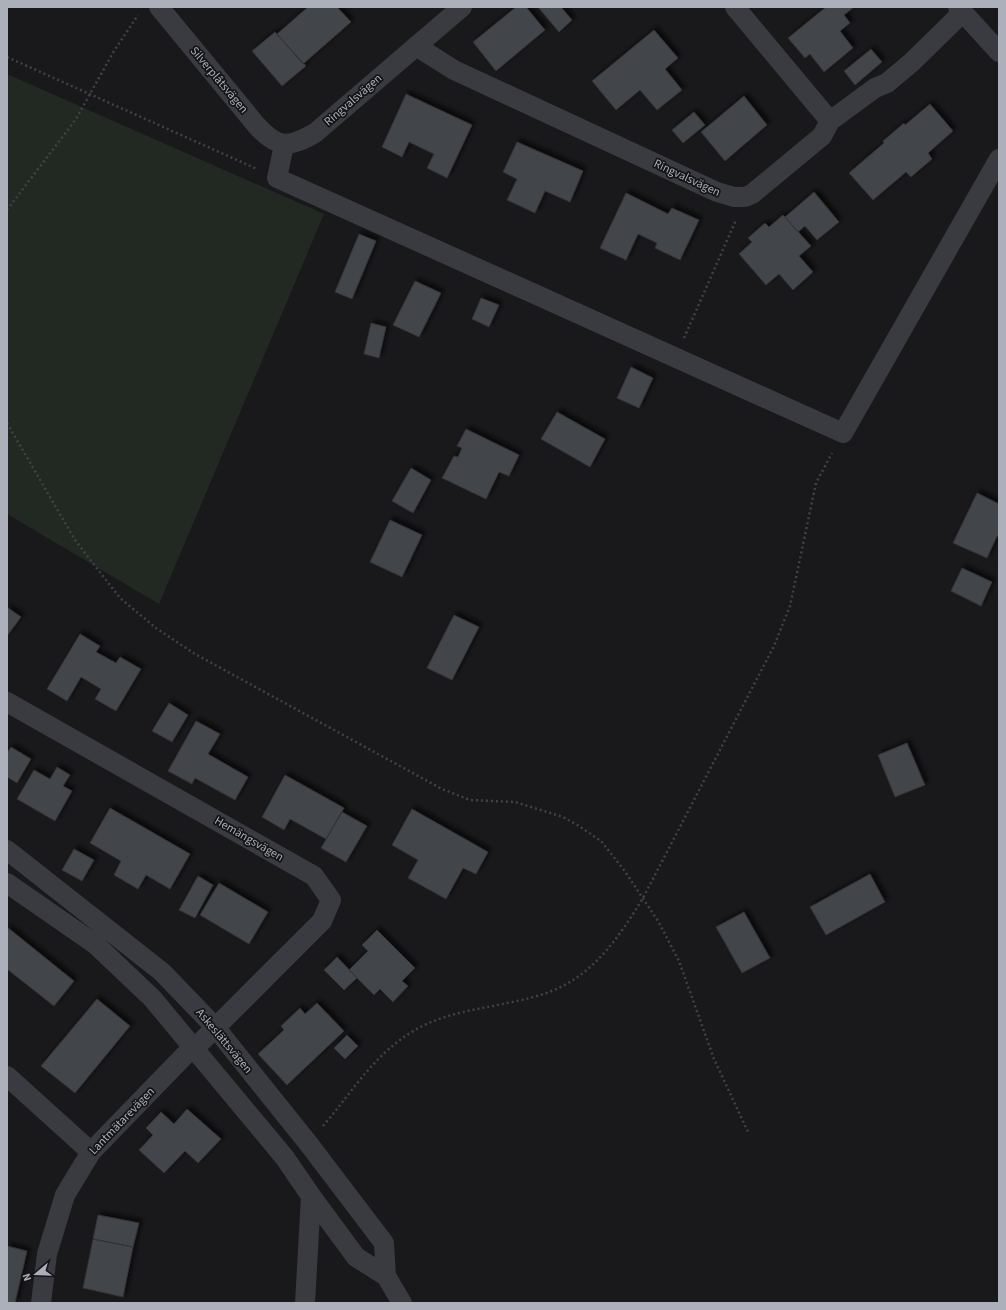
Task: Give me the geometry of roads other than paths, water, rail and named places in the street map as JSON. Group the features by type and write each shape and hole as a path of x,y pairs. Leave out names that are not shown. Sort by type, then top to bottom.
{"street":[{"name":"Ringvalsvägen","path":"284,145 305,139 315,132 462,7"},
{"path":"735,7 830,121 875,88 887,83 907,67 961,10 999,52"},
{"name":"Silverplåtsvägen","path":"150,10 268,138 284,145"},
{"name":"Ringvalsvägen","path":"416,46 454,70 717,192 734,197 745,197 762,188 822,136 830,121"},
{"path":"284,145 277,178 843,433 999,159"},
{"name":"Hemängsvägen","path":"7,702 314,876 332,900 322,921 215,1027"},
{"name":"Askeslättsvägen","path":"7,850 162,972 215,1027 308,1143 384,1243 386,1276"},
{"name":"Askeslättsvägen","path":"7,883 95,944 152,998 285,1158 356,1257 386,1276 402,1303"},
{"name":"Lantmätarevägen","path":"41,1303 48,1254 65,1195 91,1152 215,1027"},
{"path":"7,1076 91,1152"},
{"path":"305,1303 311,1196"}]}
